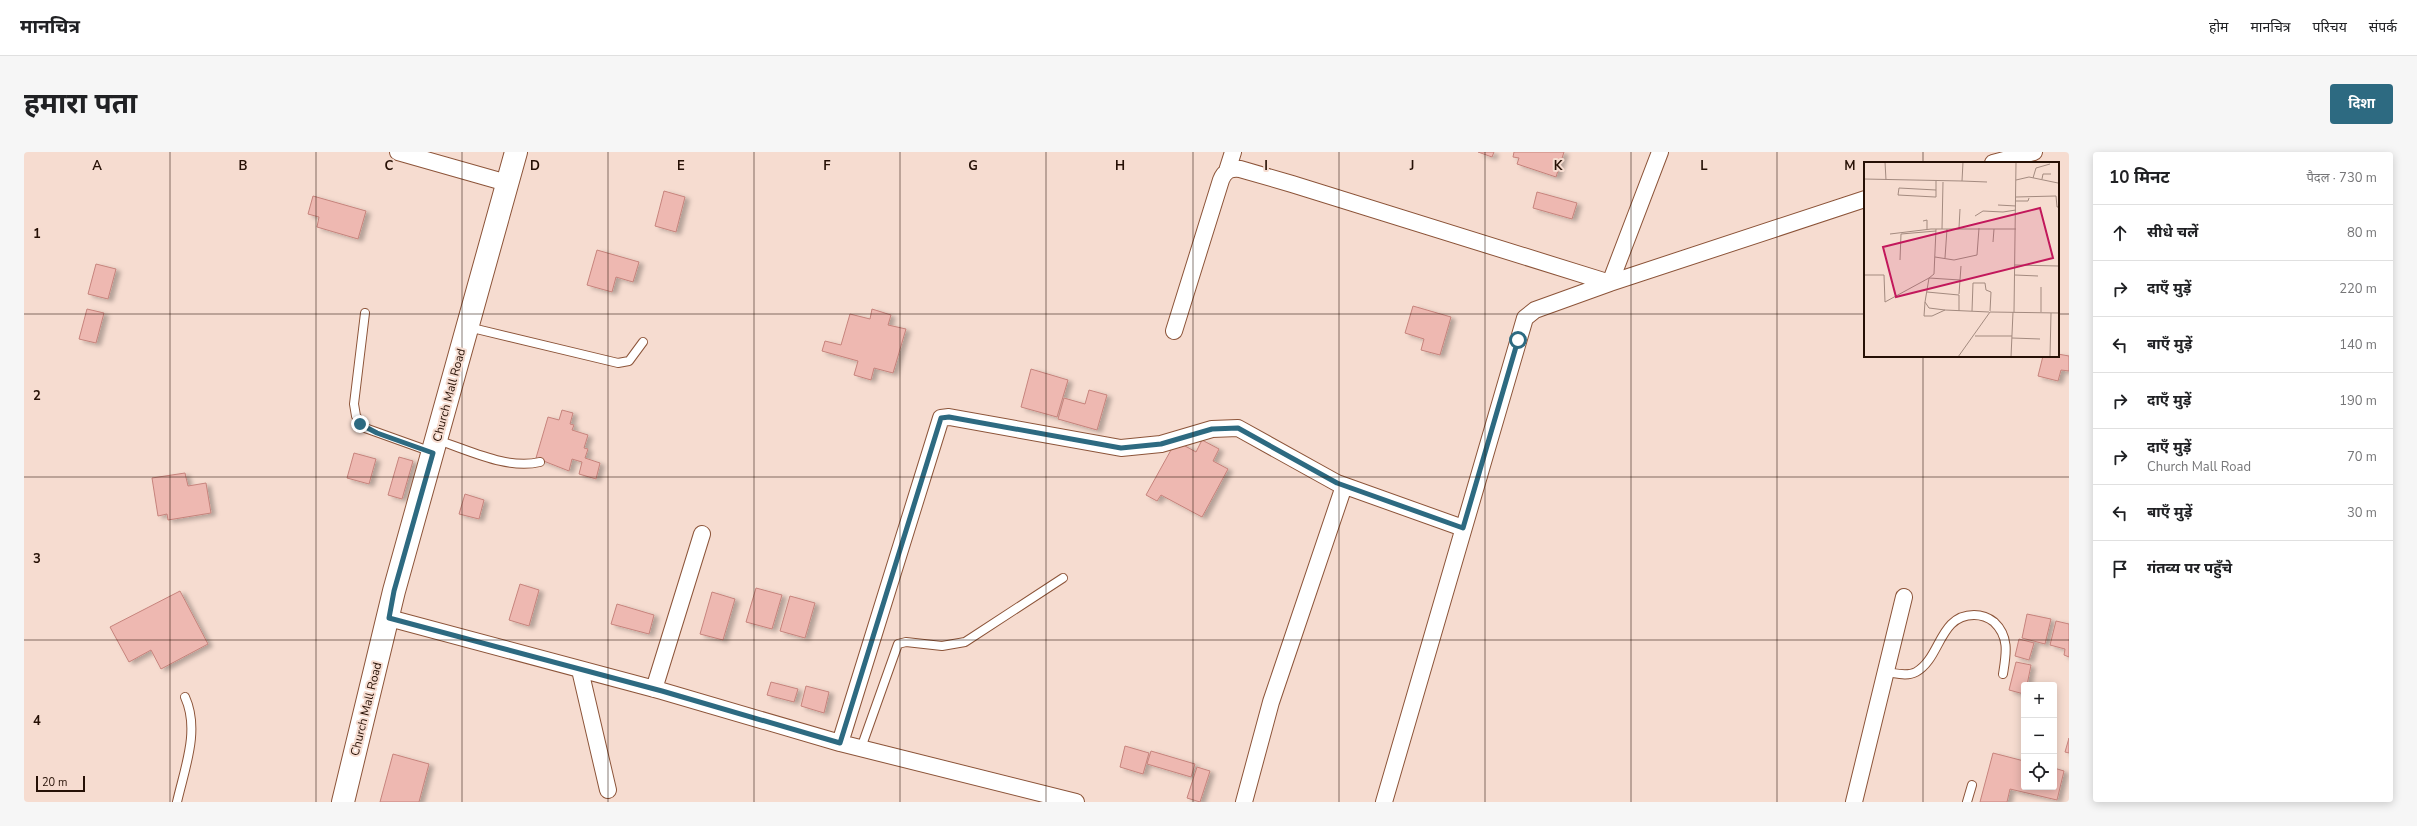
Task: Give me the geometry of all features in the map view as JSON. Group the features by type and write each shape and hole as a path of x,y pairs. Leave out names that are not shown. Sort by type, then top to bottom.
{"street":[{"path":"398,152 508,183"},
{"name":"Church Mall Road","path":"343,802 389,618 394,591 516,152"},
{"path":"1174,331 1221,180 1227,171 1232,152"},
{"path":"1610,283 1660,152"},
{"path":"1997,162 2034,152"},
{"path":"1227,171 1240,168 1610,283"},
{"path":"1384,802 1525,318 1535,310 1610,283 1864,199"},
{"path":"840,743 941,418 949,417 1121,448 1161,444 1212,429 1238,428 1344,486 1463,528"},
{"path":"1244,802 1271,702 1344,486"},
{"path":"654,689 702,534"},
{"path":"1854,802 1904,597"},
{"path":"389,618 654,689 840,743 1076,802"},
{"path":"580,670 608,790"}],"lane":[{"path":"365,313 354,404 356,416 365,428 518,465 540,462"},
{"path":"467,327 618,363 632,358 643,342"},
{"path":"860,748 898,644 906,642 942,646 965,642 1063,578"},
{"path":"1885,672 1906,675 1916,672 1927,663 1953,622 1967,615 1978,615 1992,621 2004,634 2006,651 2003,674"},
{"path":"177,802 192,734 191,711 185,697"},
{"path":"1967,802 1972,785"}],"building":[{"path":"1478,152 1494,152 1492,157"},
{"path":"1514,152 1564,152 1556,177 1517,164 1519,158 1513,157"},
{"path":"664,191 685,197 676,232 655,226"},
{"path":"1537,192 1577,203 1572,219 1533,208"},
{"path":"313,196 366,211 358,239 317,227 319,217 308,214"},
{"path":"597,250 639,262 633,282 616,277 612,292 587,285"},
{"path":"96,264 116,269 108,299 88,294"},
{"path":"1413,306 1451,317 1440,355 1421,350 1424,339 1405,333"},
{"path":"87,309 104,313 96,343 79,339"},
{"path":"872,309 891,315 888,325 906,329 893,373 874,368 871,380 854,375 858,361 822,351 825,341 841,345 850,314 870,319"},
{"path":"2059,354 2069,356 2069,371 2061,370 2058,381 2038,376 2043,357 2059,357"},
{"path":"1031,369 1068,380 1057,417 1021,407"},
{"path":"1089,390 1107,395 1097,430 1058,419 1064,398 1085,404"},
{"path":"562,410 573,413 570,424 574,425 572,430 588,435 584,448 588,449 585,458 600,463 596,479 579,474 582,462 572,459 569,471 536,458 548,417 559,420"},
{"path":"1202,440 1219,449 1213,461 1228,469 1202,517 1161,495 1157,501 1146,495 1176,441 1196,452"},
{"path":"354,453 376,459 369,484 347,478"},
{"path":"399,457 413,461 402,499 388,495"},
{"path":"185,473 188,486 206,483 211,513 168,520 167,514 158,516 152,478"},
{"path":"465,494 484,500 479,519 459,514"},
{"path":"520,584 539,590 529,626 509,620"},
{"path":"756,588 782,595 772,629 746,622"},
{"path":"180,591 208,644 161,669 151,650 129,662 110,627"},
{"path":"712,592 735,599 723,640 700,634"},
{"path":"790,596 815,603 805,638 780,631"},
{"path":"617,604 654,615 649,634 611,624"},
{"path":"2027,614 2051,619 2045,644 2022,638"},
{"path":"2056,621 2069,624 2069,657 2064,655 2065,649 2050,645"},
{"path":"2019,639 2034,643 2029,660 2015,656"},
{"path":"2016,662 2031,665 2028,682 2021,682 2021,693 2009,690"},
{"path":"771,682 798,689 794,702 767,695"},
{"path":"806,686 829,692 824,713 801,706"},
{"path":"2069,738 2069,753 2065,752"},
{"path":"1125,746 1149,753 1143,774 1120,767"},
{"path":"1151,751 1195,764 1191,777 1147,764"},
{"path":"1993,753 2021,760 2021,790 2057,790 2057,769 2064,771 2057,800 2010,789 2007,802 1980,802"},
{"path":"393,754 429,764 419,802 380,802"},
{"path":"1197,767 1210,771 1200,802 1187,798"}],"route":[{"path":"360,424 377,433 433,453 394,591 389,618 662,691 840,743 939,420 941,418 949,417 1001,428 1046,434 1096,445 1121,448 1136,448 1161,444 1212,429 1227,427 1238,428 1337,483 1463,528 1518,340"}]}
